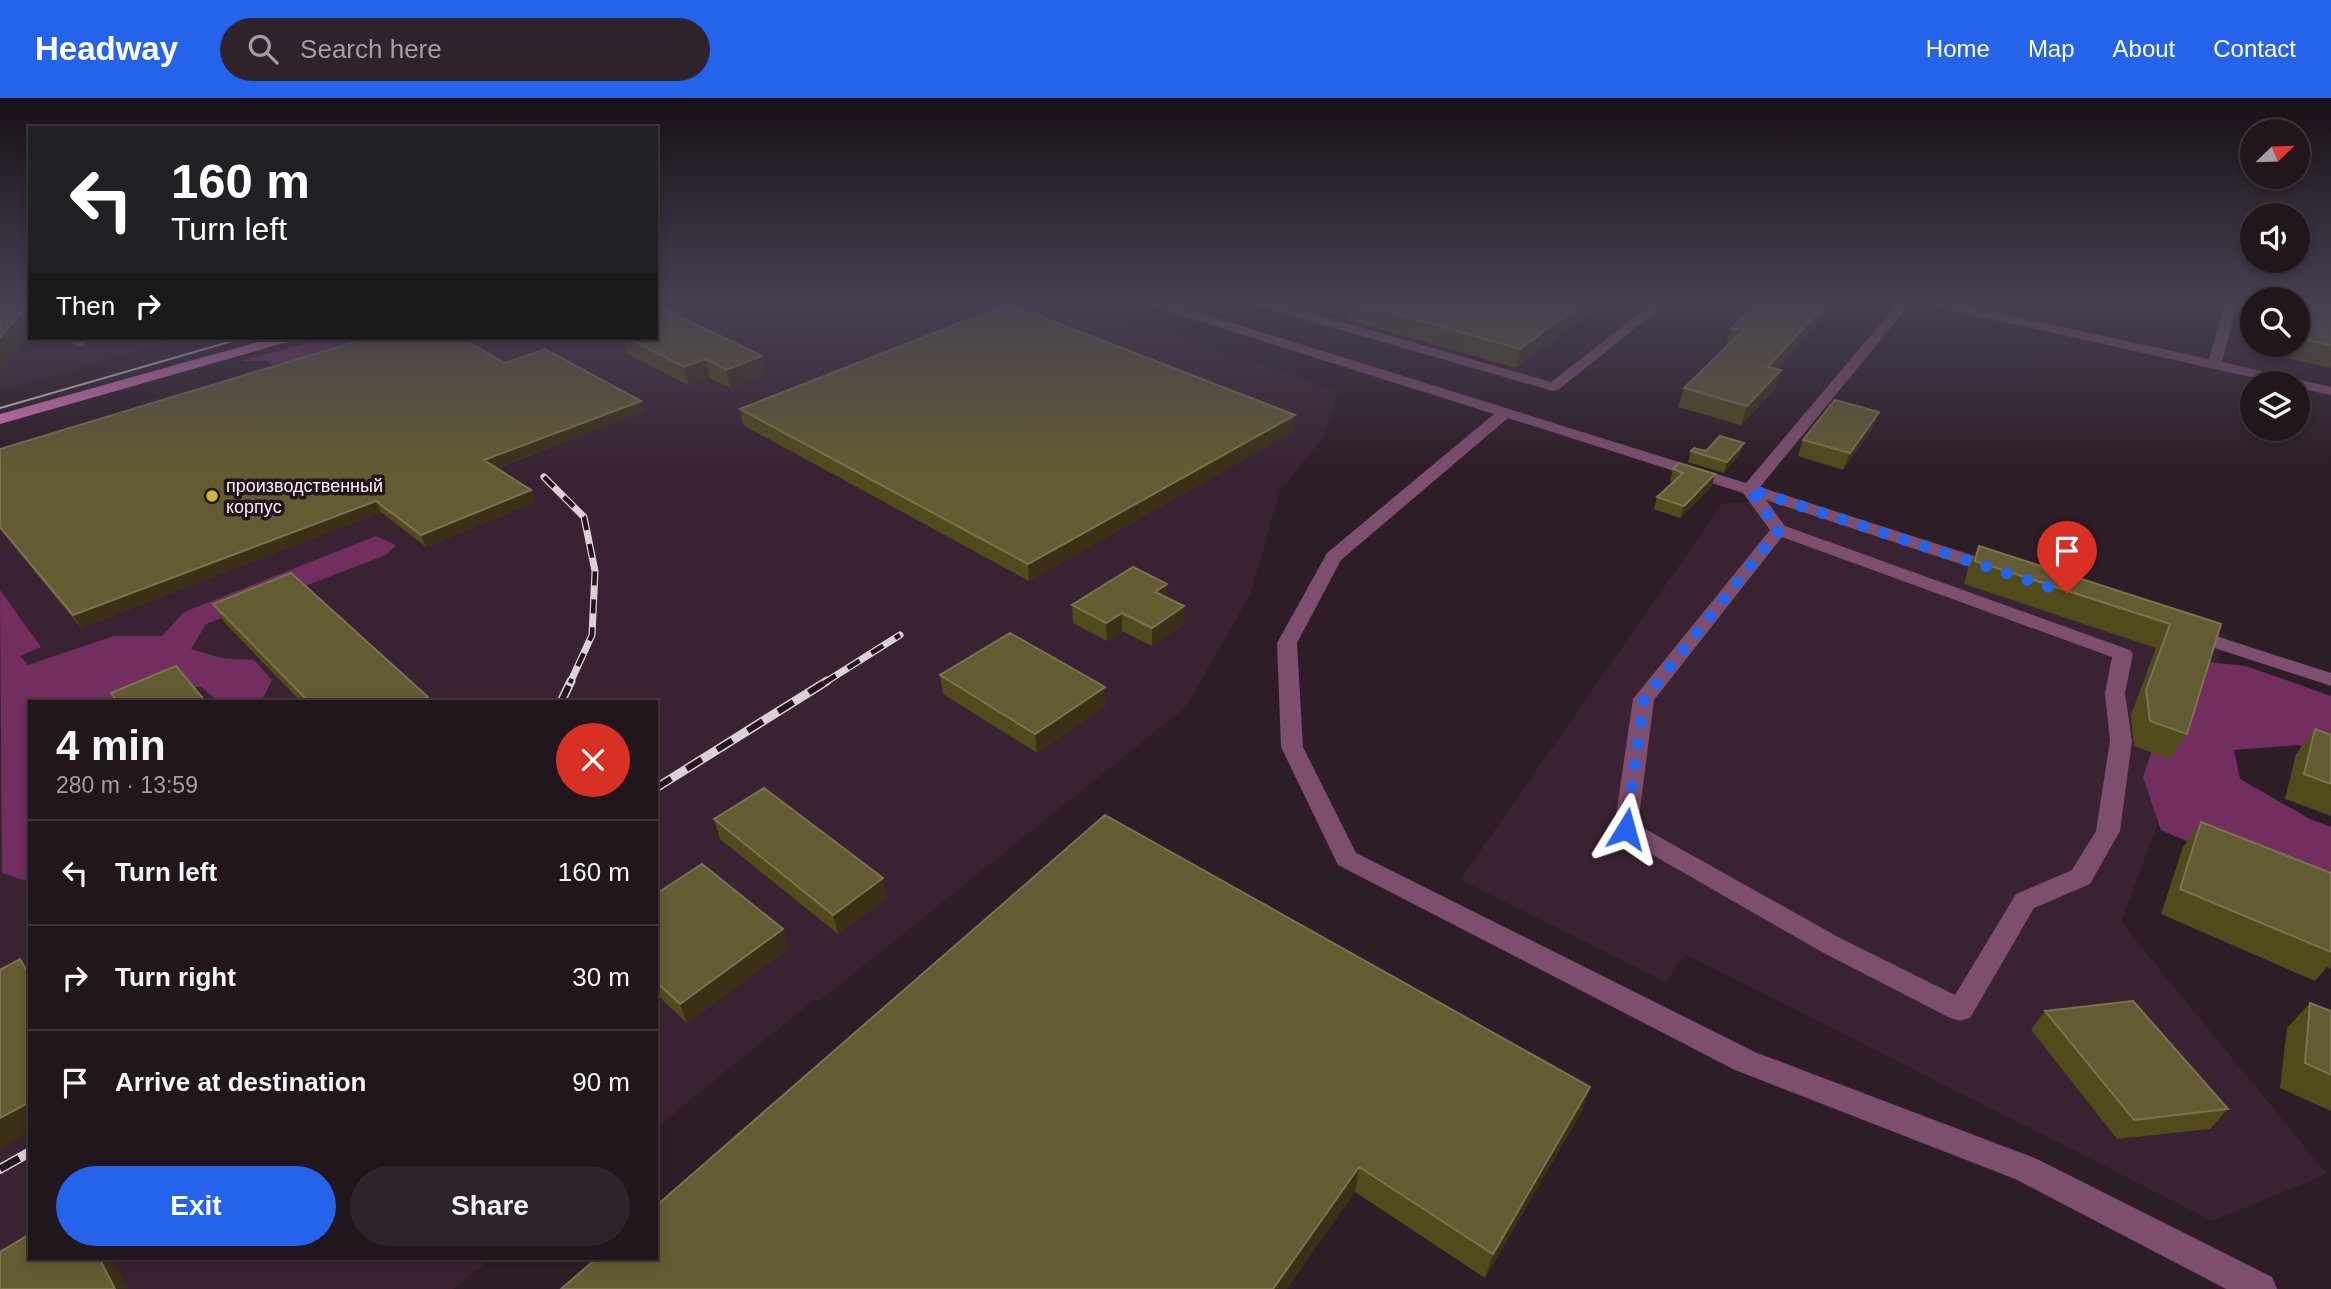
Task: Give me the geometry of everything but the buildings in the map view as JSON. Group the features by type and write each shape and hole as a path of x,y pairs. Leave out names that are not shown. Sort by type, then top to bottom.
{"main road":[{"path":"0,419 213,359"}],"street":[{"path":"1334,359 1749,489 2014,576"},
{"path":"1455,359 1553,387 1590,359"},
{"path":"1749,489 1858,359"},
{"path":"2185,359 2242,371"},
{"path":"2214,365 2216,359"},
{"path":"2310,386 2331,391"},
{"path":"1506,412 1333,557 1287,643 1292,747 1347,859 1745,1061 2026,1169 2260,1289"},
{"path":"1749,489 1779,530 2123,654 2115,693 2121,741 2108,831 2081,877 2025,901 1960,1010 1831,945 1626,829 1644,699 1779,530"},
{"path":"2172,628 2331,680"}],"shaded area":[{"path":"0,359 110,359 0,392"},
{"path":"297,359 1242,359 1338,391 1323,437 1280,491 1250,595 1185,708 821,1000 814,1000 658,1126 658,700 28,700 28,1260 489,1260 453,1289 0,1289 0,448 153,403 151,400"},
{"path":"299,359 272,365 267,361 241,361"},
{"path":"1794,498 2228,635 2121,922 2327,1174 2213,1221 1685,954 1666,982 1460,880 1722,504"},
{"path":"376,536 396,545 386,555 206,624 191,649 221,658 254,660 272,680 262,700 217,700 201,687 185,687 156,700 28,700 28,881 2,873 0,590 41,647 20,656 28,665 114,636 162,636 184,612"},
{"path":"2199,661 2246,666 2331,696 2331,756 2298,745 2234,750 2240,779 2310,819 2331,827 2331,898 2270,877 2161,830 2143,777 2169,700"}],"tram line":[{"path":"0,408 172,359"}],"railway":[{"path":"544,477 584,517 595,571 592,635 570,683"},
{"path":"824,683 900,635"},
{"path":"562,700 571,681"},
{"path":"658,787 827,681"},
{"path":"0,1169 28,1153"}],"place":[{"name":"производственный корпус","path":"212,496"}],"route":[{"path":"1626,829 1644,699 1779,530 1749,489 2067,593"}]}
